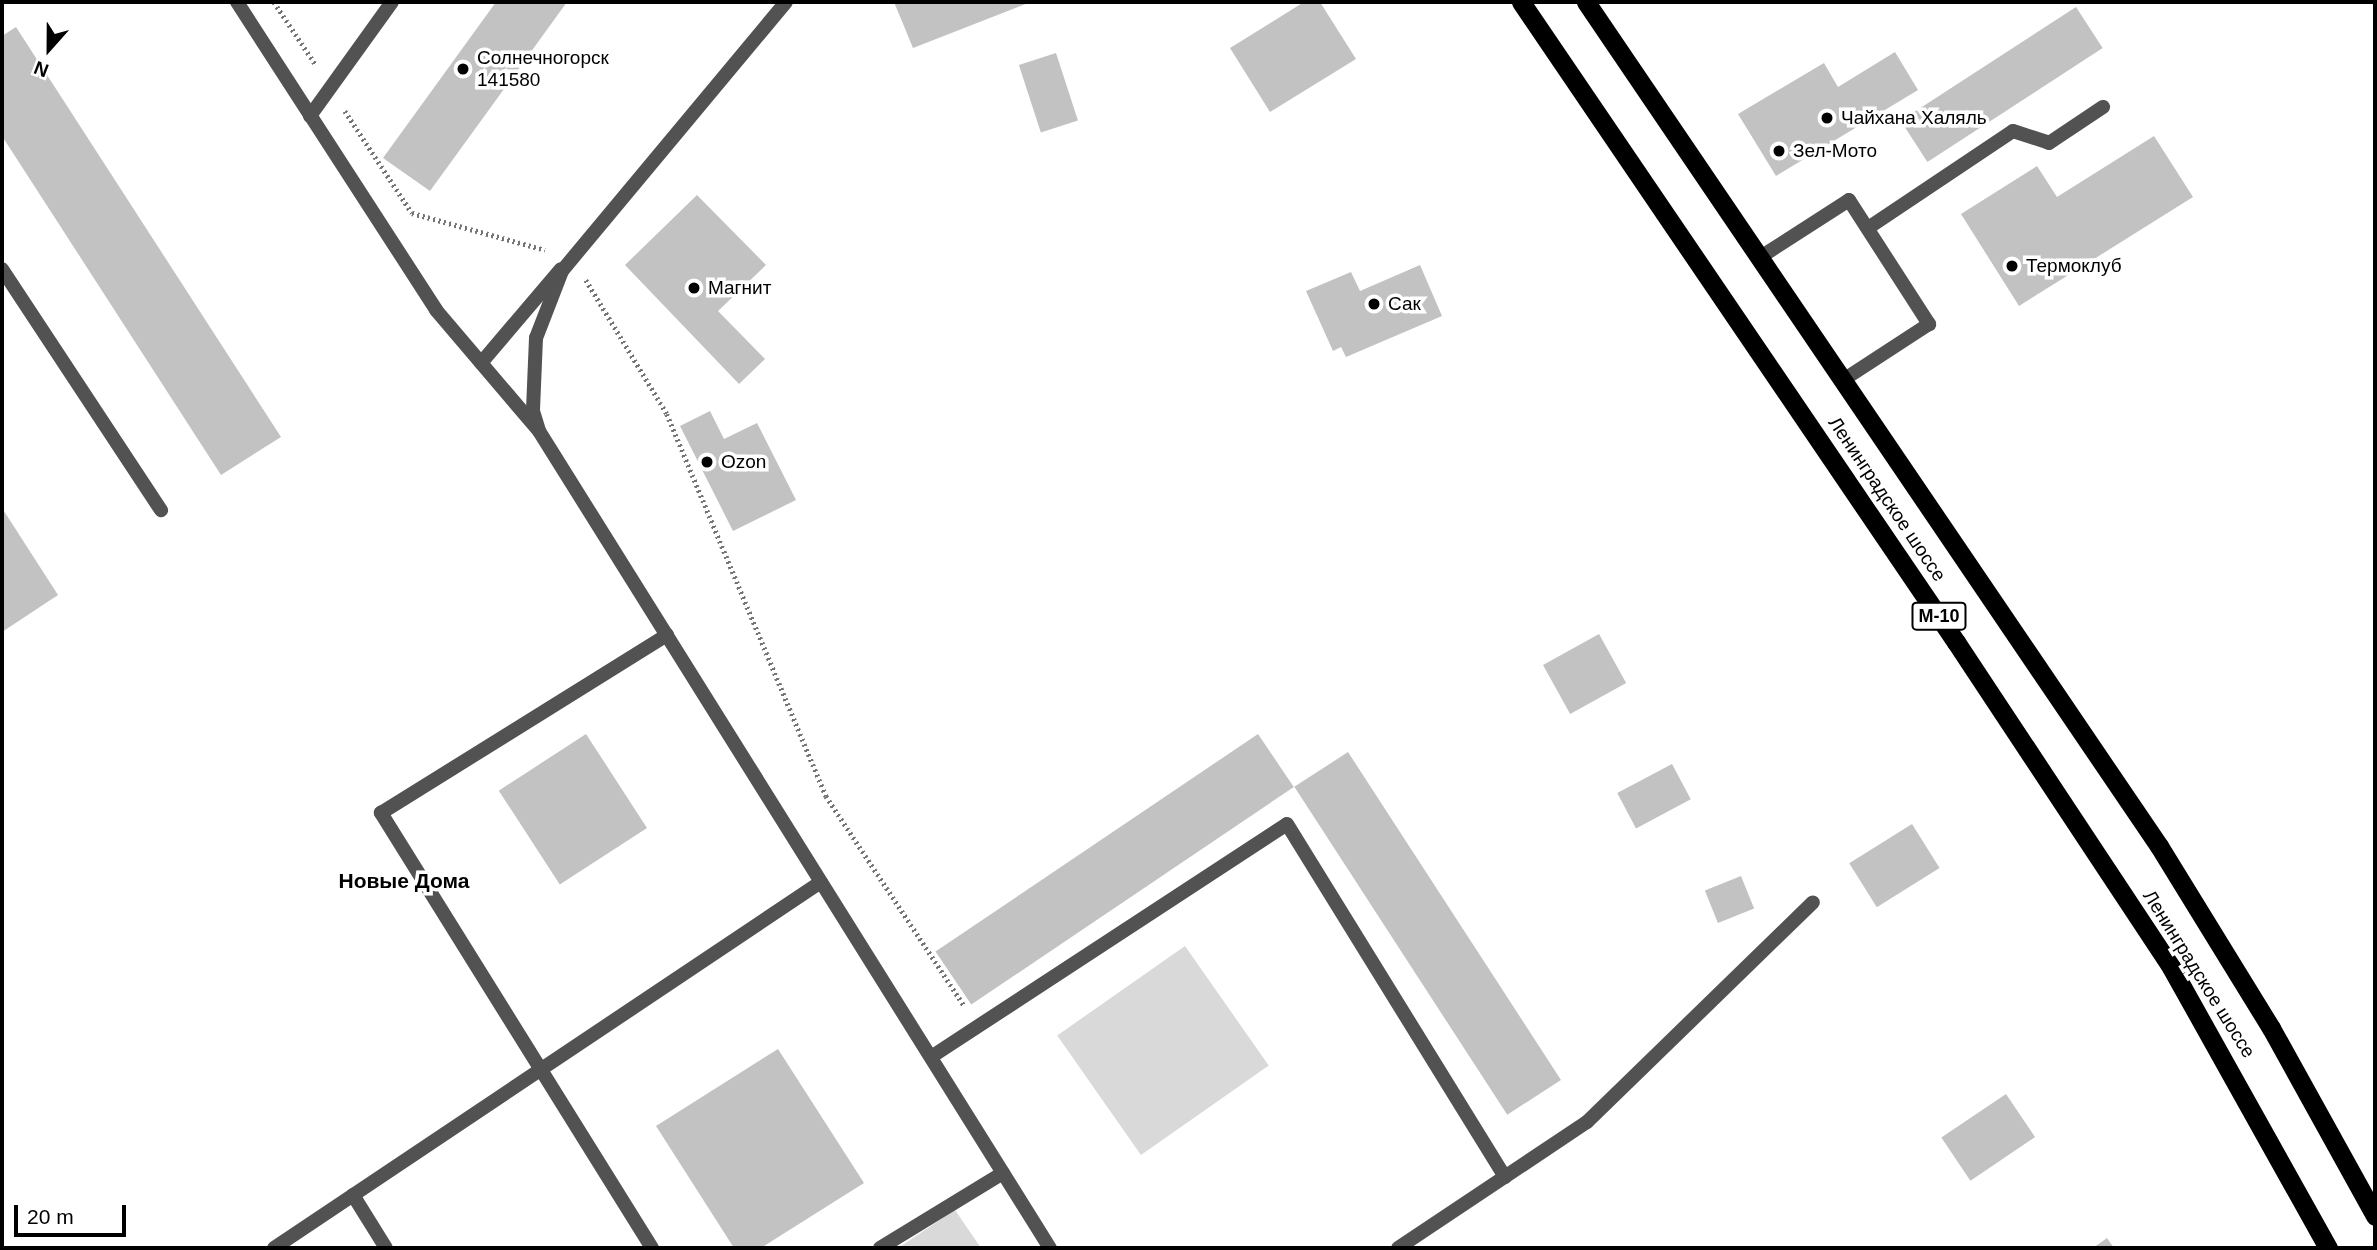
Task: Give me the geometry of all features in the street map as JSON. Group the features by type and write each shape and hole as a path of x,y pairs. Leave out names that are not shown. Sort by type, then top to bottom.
{"highway":[{"name":"Ленинградское шоссе","path":"1521,2 1956,642 2171,967 2328,1248"},
{"name":"Ленинградское шоссе","path":"1586,2 2159,846 2271,1028 2375,1216"}],"street":[{"path":"237,2 436,310 539,431 1050,1248"},
{"path":"310,116 392,2"},
{"path":"481,363 786,2"},
{"path":"1868,228 2013,131 2049,143 2103,107"},
{"path":"1759,258 1849,200 1929,324 1843,380"},
{"path":"539,431 532,400 536,338 546,302 571,257"},
{"path":"2,269 161,510"},
{"path":"652,1248 381,813 667,635"},
{"path":"931,1057 1287,824 1504,1177"},
{"path":"274,1248 821,882"},
{"path":"1398,1248 1587,1122 1813,902"},
{"path":"880,1248 1003,1173"},
{"path":"353,1195 386,1248"}],"path":[{"path":"274,2 412,213 571,257 667,414 826,796 978,1026"}],"shaded area":[{"path":"1185,946 1269,1066 1141,1155 1057,1035"},
{"path":"955,1210 981,1248 898,1248"}],"building":[{"path":"496,2 567,2 430,191 383,158"},
{"path":"894,2 1031,2 913,48"},
{"path":"1304,2 1320,2 1356,59 1270,112 1230,48"},
{"path":"2076,7 2103,48 1927,162 1901,121"},
{"path":"16,27 281,437 221,475 2,136 2,36"},
{"path":"1895,52 1918,90 1776,176 1738,114 1824,63 1838,87"},
{"path":"1056,53 1078,121 1041,133 1019,65"},
{"path":"2154,136 2193,197 2019,306 1961,214 2037,166 2057,197"},
{"name":"Магнит","path":"697,195 766,265 718,311 765,359 739,384 625,265"},
{"name":"Сак","path":"1420,265 1442,316 1346,357 1341,347 1333,351 1306,291 1351,272 1360,291"},
{"path":"710,411 724,439 757,423 796,500 733,531 680,426"},
{"path":"2,508 58,595 2,632"},
{"path":"1599,634 1626,683 1570,714 1543,665"},
{"path":"586,734 647,828 560,885 499,791"},
{"path":"1258,734 1294,787 971,1005 936,952"},
{"path":"1348,752 1561,1080 1507,1115 1294,787"},
{"path":"1672,764 1691,799 1636,828 1617,793"},
{"path":"1912,824 1940,868 1877,907 1849,863"},
{"path":"1741,876 1754,908 1718,923 1705,891"},
{"path":"778,1049 864,1183 761,1248 734,1248 656,1126"},
{"path":"2006,1094 2035,1137 1970,1181 1941,1138"},
{"path":"2107,1238 2114,1248 2093,1248"}],"place":[{"name":"Солнечногорск 141580","path":"463,69"},
{"name":"Чайхана Халяль","path":"1827,118"},
{"name":"Зел-Мото","path":"1779,151"},
{"name":"Термоклуб","path":"2012,266"},
{"name":"Магнит","path":"694,288"},
{"name":"Сак","path":"1374,304"},
{"name":"Ozon","path":"707,462"}],"district":[{"name":"Новые Дома","path":"404,881"}]}
